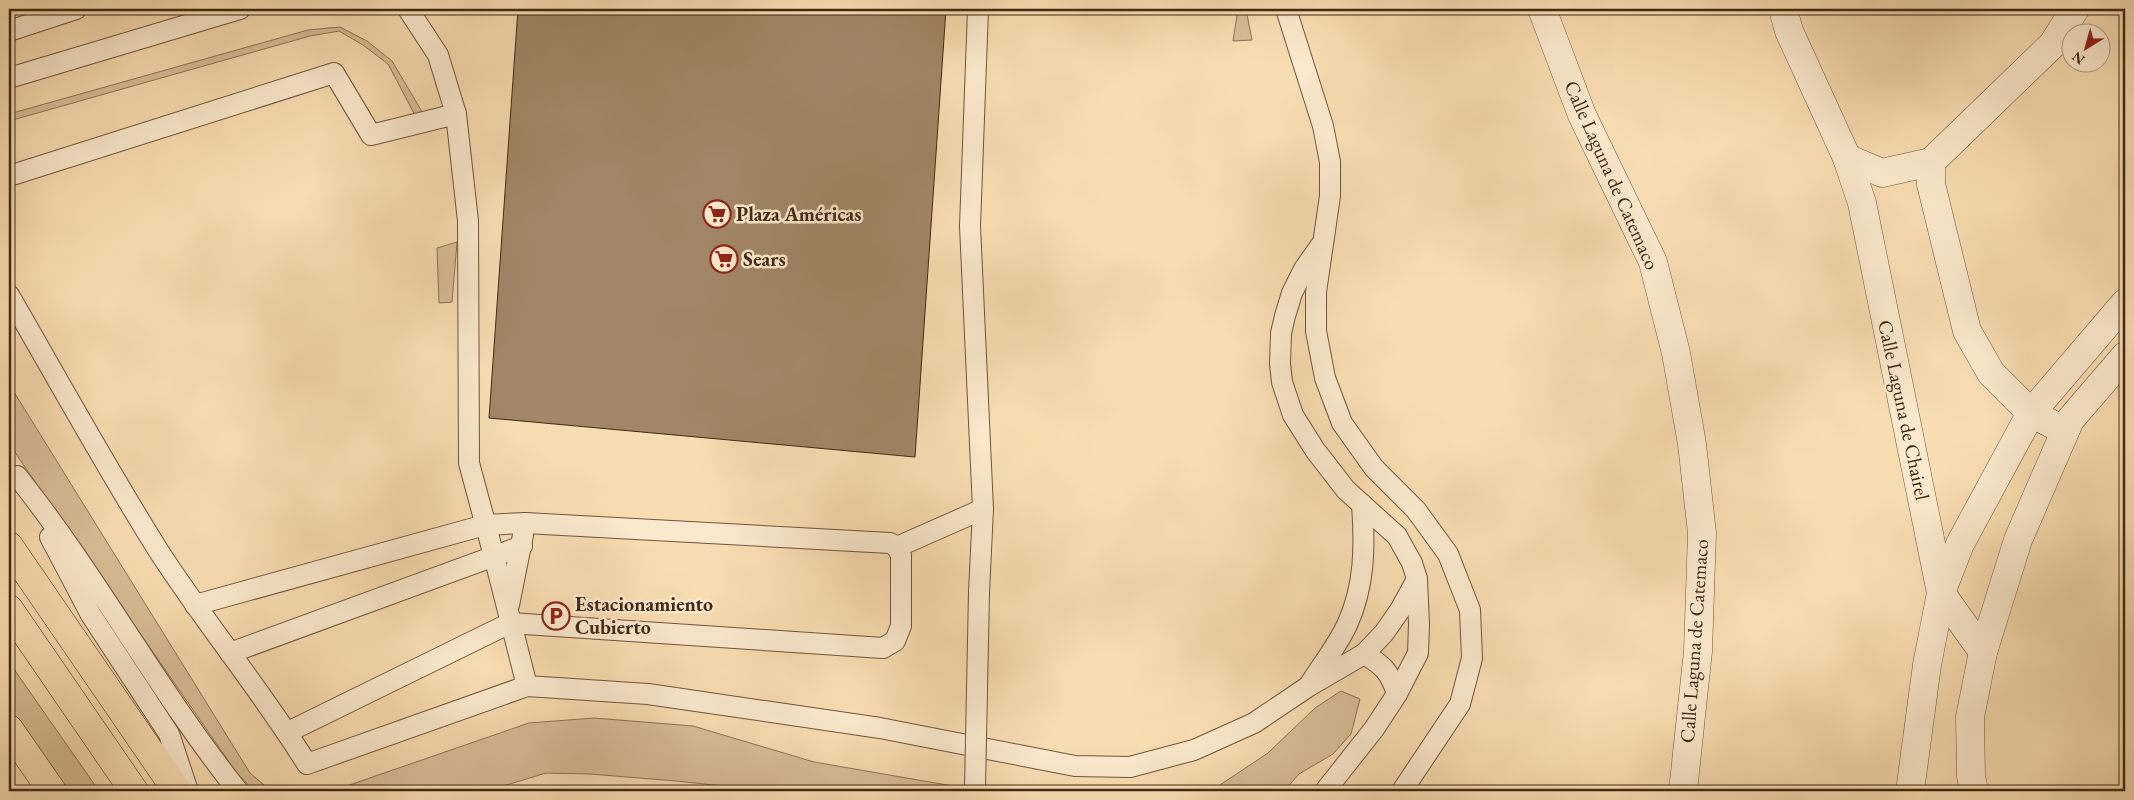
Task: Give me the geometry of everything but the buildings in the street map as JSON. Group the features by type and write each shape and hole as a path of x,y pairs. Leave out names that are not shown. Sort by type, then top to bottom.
{"highway":[{"path":"9,546 177,791"},
{"path":"9,609 134,791"},
{"path":"9,729 52,791"}],"street":[{"name":"Calle Laguna de Catemaco","path":"1542,9 1582,115 1652,262 1676,353 1687,417 1702,532 1698,651 1683,791"},
{"name":"Calle Laguna de Chairel","path":"1783,9 1789,31 1847,158 1862,203 1942,593 1983,652"},
{"path":"1847,158 1882,173 1931,162 2053,44 2075,9"},
{"path":"1931,162 1931,184 1967,331 1991,373 2031,414 2065,431"},
{"path":"1910,791 1927,665 1942,593 1960,544 2031,414 2125,303"},
{"path":"1974,791 1971,776 1970,717 1983,652 2018,540 2070,420 2125,356"}],"lane":[{"path":"9,31 76,9"},
{"path":"9,78 240,9"},
{"path":"408,9 438,55 456,114 468,222 469,463 527,686"},
{"path":"975,790 979,592 983,508 970,226 978,9"},
{"path":"1286,9 1323,126 1330,162 1330,196 1316,292 1316,331 1325,378 1342,423 1374,468 1416,510 1448,554 1470,610 1472,658 1460,704 1402,791"},
{"path":"9,176 334,73 371,135 456,114"},
{"path":"1324,239 1300,277 1292,293 1285,316 1281,333 1280,364 1282,382 1293,415 1315,450 1346,490 1397,536 1412,563 1418,579 1418,653 1397,694 1374,729 1325,791"},
{"path":"9,295 158,549 195,605 288,732 307,764 527,686 648,694 880,728 1074,766 1130,767 1194,750 1254,723 1309,686 1364,654 1389,625 1418,579"},
{"path":"1285,316 1316,313"},
{"path":"13,471 92,615 169,734 188,791"},
{"path":"13,471 50,518 183,716 238,791"},
{"path":"1309,686 1347,626 1361,586 1365,548 1362,504"},
{"path":"897,547 983,508"},
{"path":"509,617 522,546 524,523"},
{"path":"195,605 485,524 524,523 890,543 897,547 901,555 901,626 895,641 883,648 509,617 288,732"},
{"path":"230,653 522,546"},
{"path":"1364,654 1379,663 1391,676 1397,694"}],"shaded area":[{"path":"1238,9 1246,9 1252,40 1233,41"},
{"path":"340,27 367,41 392,61 424,115 417,119 388,64 363,45 339,31 310,36 9,121 9,114 308,30"},
{"path":"457,242 452,302 439,303 437,248"},
{"path":"9,384 250,773 271,791 254,791 236,772 20,460 9,442"},
{"path":"9,662 99,791 56,791 9,722"},
{"path":"1341,691 1360,699 1351,734 1333,754 1299,774 1284,791 1211,791 1268,753 1315,708"},
{"path":"594,718 693,726 814,762 982,791 770,791 590,774 546,773 487,791 332,791 529,723"}],"place":[{"name":"Plaza Américas","path":"717,214"},
{"name":"Sears","path":"724,259"},
{"name":"Estacionamiento Cubierto","path":"556,616"}]}
